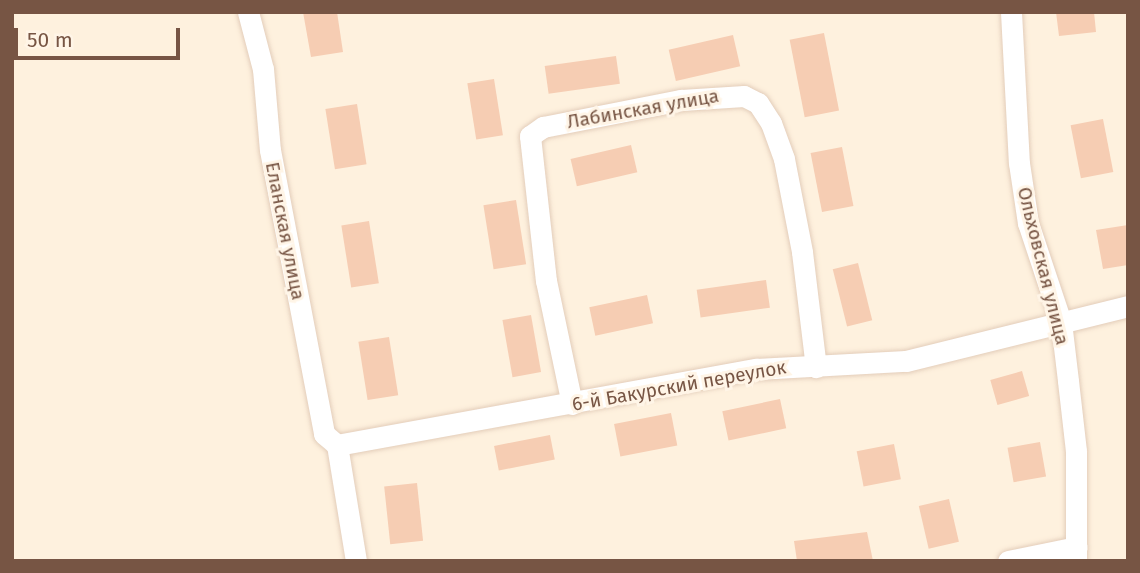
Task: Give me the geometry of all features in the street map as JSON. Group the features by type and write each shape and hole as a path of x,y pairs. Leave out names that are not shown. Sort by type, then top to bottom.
{"street":[{"name":"Еланская улица","path":"248,12 263,69 270,150 324,434 337,445"},
{"name":"Ольховская улица","path":"1011,12 1022,187 1040,265 1061,322 1076,450 1077,554"},
{"name":"Лабинская улица","path":"572,404 546,281 530,136 543,127 681,100 744,96 758,103 771,123 792,199 816,367"},
{"name":"6-й Бакурский переулок","path":"337,445 756,369 906,361 1128,306"},
{"path":"337,445 356,561"},
{"path":"1008,561 1077,554"}],"building":[{"path":"303,12 337,12 343,52 311,57"},
{"path":"1056,12 1094,12 1096,32 1059,36"},
{"path":"824,33 839,111 805,117 790,40"},
{"path":"733,35 740,66 676,81 669,50"},
{"path":"616,56 620,84 549,94 545,66"},
{"path":"494,79 503,135 476,140 467,83"},
{"path":"357,104 367,164 335,169 325,109"},
{"path":"1103,119 1113,172 1081,178 1071,125"},
{"path":"631,145 637,172 577,186 571,159"},
{"path":"842,147 853,206 822,212 811,153"},
{"path":"516,200 526,264 494,269 483,205"},
{"path":"369,221 379,283 351,288 341,225"},
{"path":"1128,225 1128,265 1103,269 1096,230"},
{"path":"858,263 872,320 847,327 833,269"},
{"path":"766,280 770,308 701,317 697,290"},
{"path":"647,295 653,323 595,336 589,307"},
{"path":"531,315 541,372 513,377 502,320"},
{"path":"389,337 398,395 368,400 358,342"},
{"path":"1022,371 1029,396 997,405 990,380"},
{"path":"780,399 786,428 729,441 722,411"},
{"path":"671,413 677,445 620,456 614,424"},
{"path":"550,435 555,460 499,470 494,446"},
{"path":"1040,442 1046,476 1014,482 1008,448"},
{"path":"894,444 901,479 864,487 857,451"},
{"path":"417,483 423,541 390,544 384,486"},
{"path":"949,499 959,542 929,549 919,506"},
{"path":"867,532 873,561 797,561 794,541"}]}
